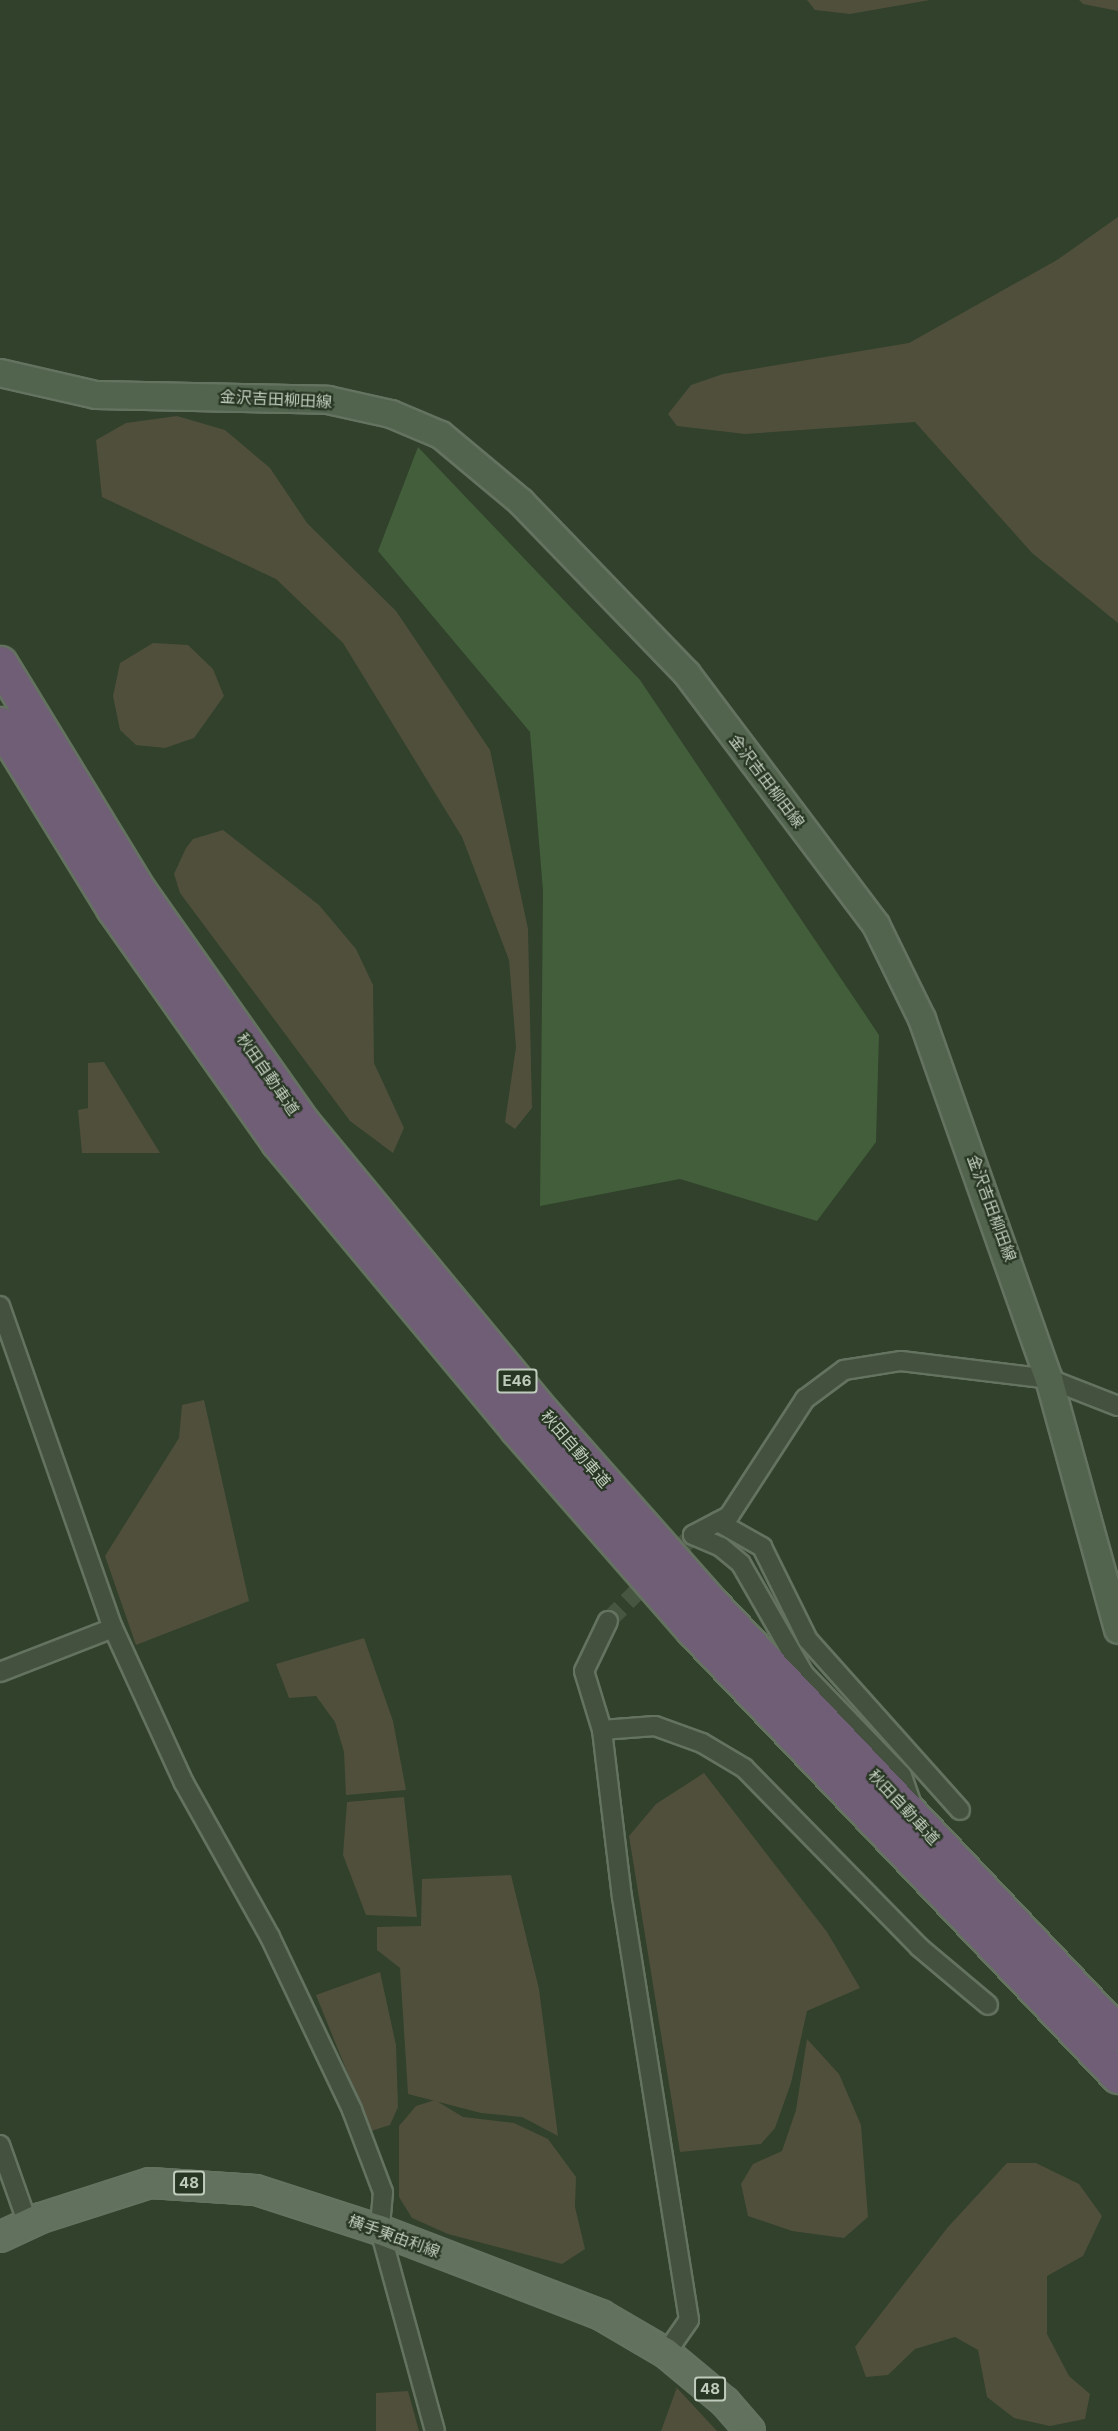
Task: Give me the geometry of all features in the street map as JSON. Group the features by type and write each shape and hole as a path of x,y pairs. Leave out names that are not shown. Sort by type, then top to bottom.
{"highway":[{"name":"秋田自動車道","path":"0,663 140,892 303,1123 559,1430 713,1605 1118,2033"},
{"name":"秋田自動車道","path":"0,724 113,908 278,1142 517,1429 693,1630 1118,2076"}],"main road":[{"name":"金沢吉田柳田線","path":"0,373 96,395 328,400 391,414 441,435 520,502 687,675 876,925 922,1019 1049,1378 1118,1630"},
{"name":"横手東由利線","path":"0,2237 28,2224 150,2184 202,2183 256,2190 380,2229 601,2315 666,2353 725,2402 750,2431"}],"street":[{"path":"0,1306 113,1628 184,1783 270,1937 352,2110 383,2192 380,2229 435,2431"},
{"path":"918,1821 902,1776 804,1674 741,1564 721,1547 693,1535 729,1516 805,1400 844,1370 901,1361 1049,1378 1118,1406"},
{"path":"718,1522 762,1547 808,1640 960,1810"},
{"path":"608,1621 584,1671 602,1730 624,1909 689,2320 666,2353"},
{"path":"0,1672 113,1628"},
{"path":"602,1730 655,1726 702,1743 744,1768 919,1947 988,2005"},
{"path":"0,2145 28,2224"}],"shaded area":[{"path":"807,0 930,0 850,14 815,10"},
{"path":"1079,0 1118,0 1118,11 1083,4"},
{"path":"1118,217 1118,623 1032,553 915,422 745,434 677,426 668,414 691,385 723,374 909,343 1057,260"},
{"path":"177,416 225,430 270,468 307,523 396,611 490,750 528,929 532,1108 515,1129 505,1122 516,1047 509,960 462,837 343,643 276,579 102,497 96,440 126,423"},
{"path":"418,447 640,680 879,1035 876,1142 817,1221 680,1179 540,1206 543,891 530,732 378,551"},
{"path":"153,643 188,645 213,669 224,696 194,738 165,748 136,745 120,730 113,696 120,663"},
{"path":"223,830 319,905 356,949 373,985 374,1063 404,1128 393,1153 350,1121 180,893 174,874 186,848 193,839"},
{"path":"104,1062 160,1153 82,1153 78,1110 88,1108 88,1063"},
{"path":"204,1400 249,1601 136,1645 105,1556 179,1438 182,1405"},
{"path":"364,1638 393,1721 406,1790 346,1795 344,1752 335,1722 316,1696 289,1698 276,1664"},
{"path":"704,1773 827,1932 860,1988 807,2011 791,2083 775,2128 761,2144 680,2152 629,1836 656,1804"},
{"path":"404,1797 417,1917 366,1915 343,1855 347,1802"},
{"path":"511,1875 539,1989 558,2136 522,2117 481,2113 408,2094 400,1968 377,1950 377,1927 421,1926 422,1879"},
{"path":"380,1972 396,2045 398,2107 390,2125 371,2131 316,1995"},
{"path":"807,2039 839,2074 861,2125 868,2217 844,2238 792,2231 748,2216 741,2184 753,2164 782,2151 796,2110"},
{"path":"435,2100 463,2117 514,2123 548,2139 576,2177 575,2207 585,2249 562,2264 448,2234 412,2218 399,2197 399,2126 416,2106"},
{"path":"1007,2163 1036,2163 1079,2184 1102,2216 1083,2256 1047,2276 1047,2334 1069,2376 1090,2394 1085,2419 1050,2426 1014,2418 987,2397 978,2350 955,2337 915,2349 888,2375 866,2377 855,2347 948,2227"},
{"path":"677,2388 717,2431 661,2431"},
{"path":"408,2391 419,2431 376,2431 376,2393"}],"tunnel":[{"path":"608,1621 693,1535"}]}
